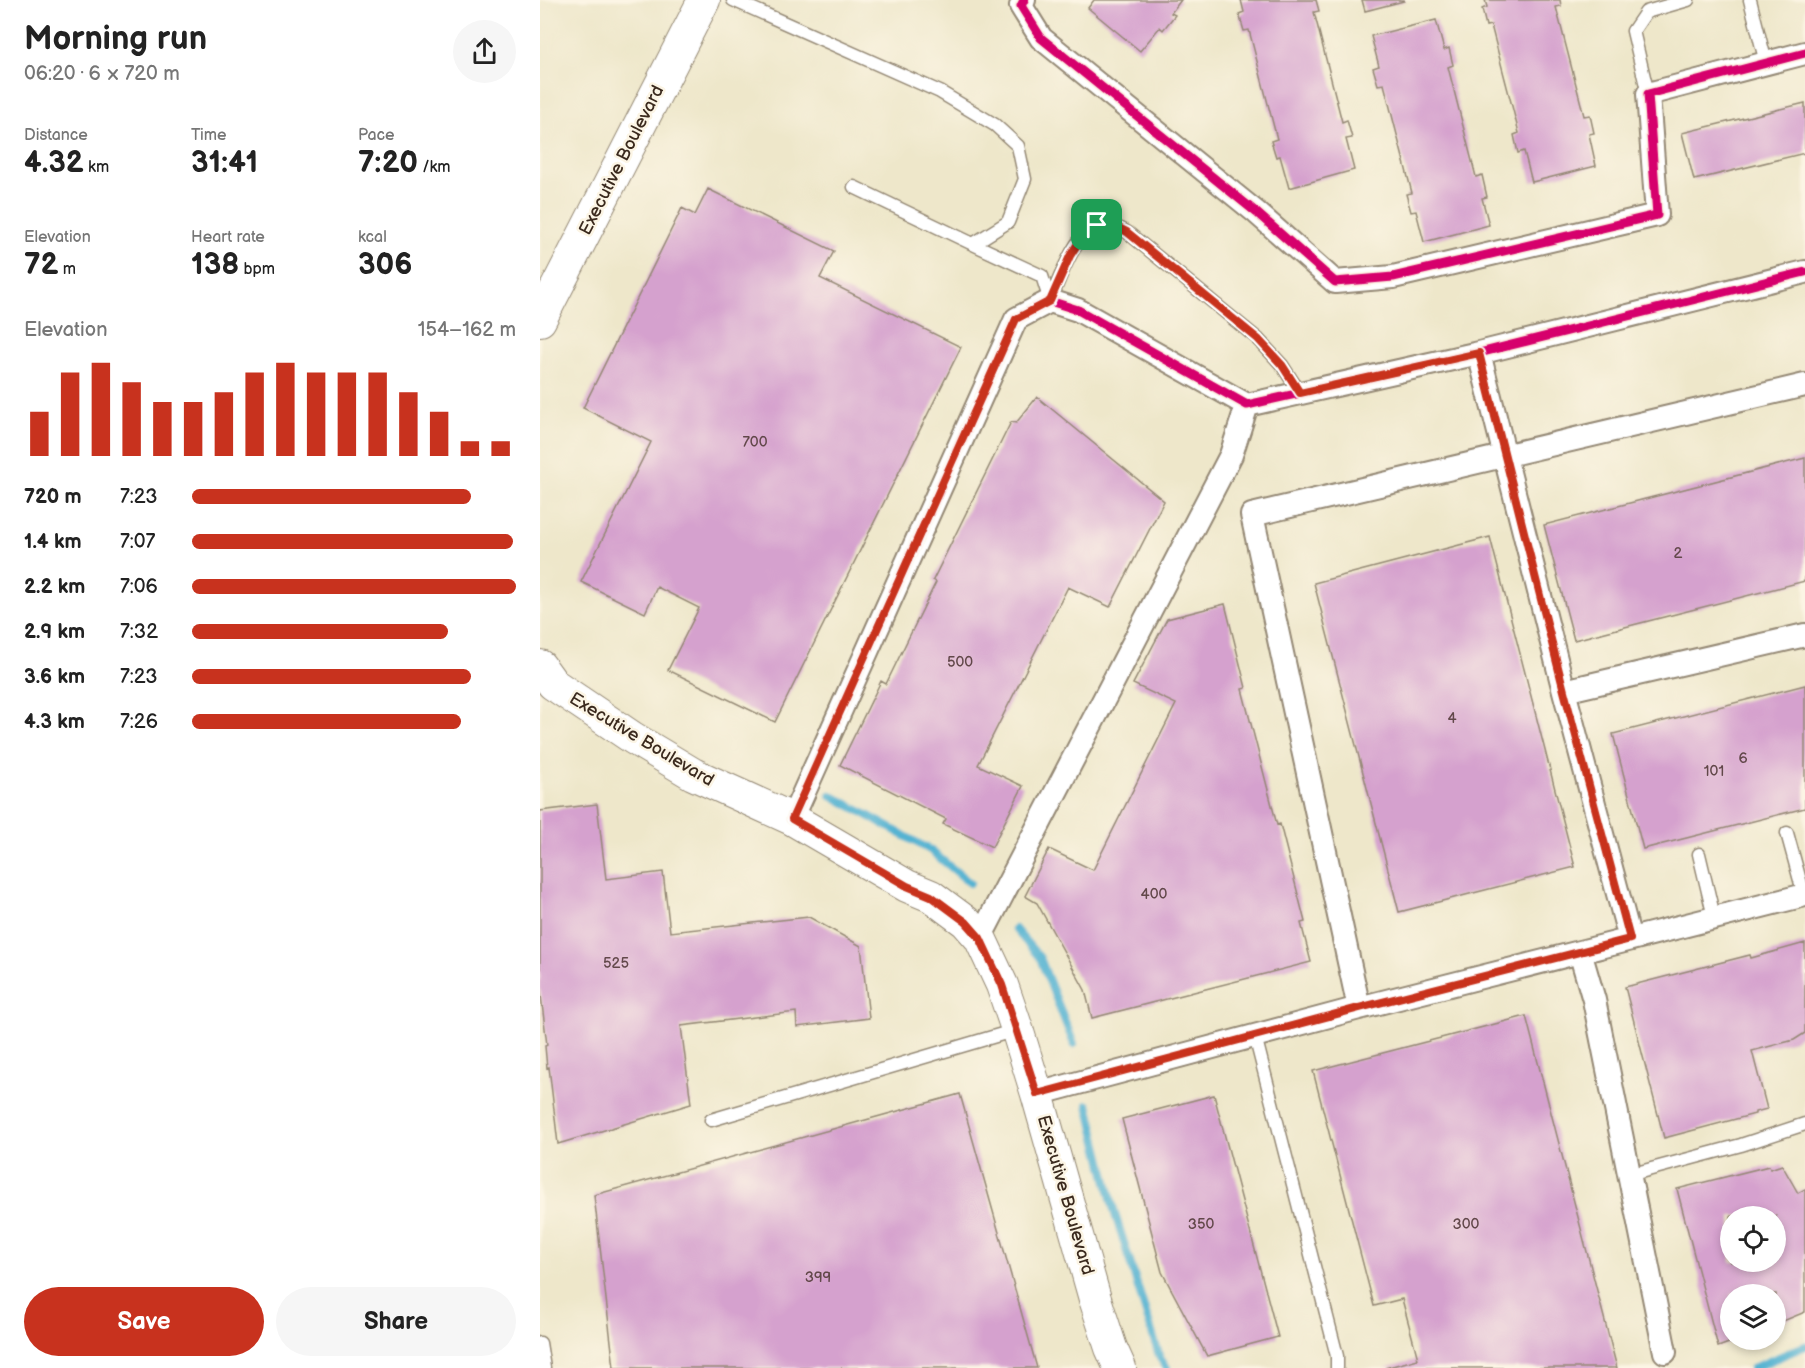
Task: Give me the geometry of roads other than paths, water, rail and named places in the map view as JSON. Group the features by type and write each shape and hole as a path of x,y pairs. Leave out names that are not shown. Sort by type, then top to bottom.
{"street":[{"name":"Executive Boulevard","path":"540,320 704,0"},
{"path":"1024,0 1021,6 1041,38 1257,213 1335,282 1393,277 1656,215 1648,94 1805,52"},
{"path":"792,819 1016,319 1050,301 1078,310 1247,405 1479,353 1805,272"},
{"path":"1479,353 1564,691 1630,939"},
{"path":"1359,1008 1252,515 1805,385"},
{"path":"980,938 1231,455 1247,405"},
{"path":"1564,691 1805,635"},
{"name":"Executive Boulevard","path":"544,681 693,774 792,819 907,886 931,896 966,922 980,938 1002,985 1017,1029 1095,1299 1120,1368"},
{"path":"1037,1094 1359,1008 1804,895"},
{"path":"1580,952 1594,999 1665,1352"}],"lane":[{"path":"734,0 940,92 995,125 1018,146 1025,179 1008,222 973,244"},
{"path":"1648,94 1633,31 1646,12 1688,0"},
{"path":"1750,0 1766,63"},
{"path":"854,187 1042,276 1050,301"},
{"path":"1050,301 1070,256 1080,240 1097,225 1115,226 1127,232 1258,339 1282,365 1300,393"},
{"path":"1787,833 1804,895"},
{"path":"1699,854 1714,917"},
{"path":"711,1120 1017,1029"},
{"path":"1255,1036 1337,1356 1337,1368"},
{"path":"1629,1175 1741,1145 1805,1124"},
{"path":"540,1343 544,1368"}],"waterway":[{"path":"831,795 930,850 970,883"},
{"path":"1015,929 1040,958 1074,1044"},
{"path":"1088,1105 1115,1214 1160,1358 1167,1368"},
{"path":"1753,1368 1805,1346"}]}
